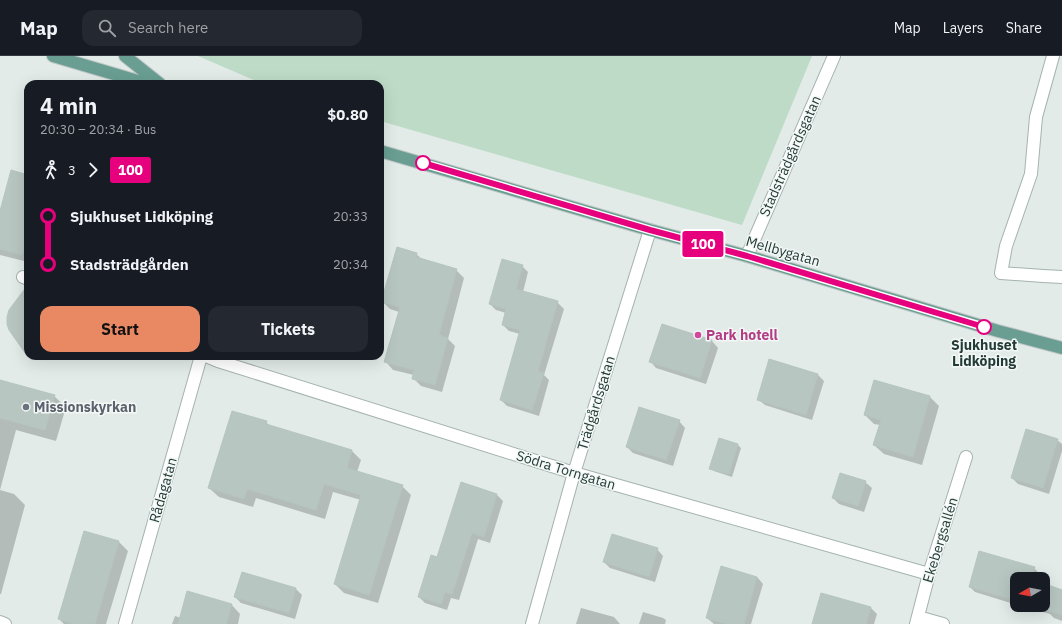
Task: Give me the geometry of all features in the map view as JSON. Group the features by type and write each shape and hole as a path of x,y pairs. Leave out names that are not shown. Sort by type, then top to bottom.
{"main road":[{"path":"53,56 134,80"},
{"path":"125,56 155,80"},
{"name":"Mellbygatan","path":"384,152 650,230 747,256 998,331 1062,348"}],"street":[{"name":"Stadsträdgårdsgatan","path":"747,256 834,56"},
{"path":"1053,56 1036,117 1031,174 1006,246 1001,273 1062,277"},
{"name":"Trädgårdsgatan","path":"532,624 574,472 650,230"},
{"name":"Rådagatan","path":"125,624 200,360"},
{"name":"Södra Torngatan","path":"216,360 574,472 929,574"},
{"name":"Ekebergsallén","path":"917,620 929,574 966,457"},
{"path":"917,620 943,624"},
{"path":"0,622 5,624"}],"green space":[{"path":"198,56 812,56 742,225 384,122 384,80 254,80"}],"building":[{"path":"11,170 24,174 24,248 22,255 0,249 0,211"},
{"path":"397,247 417,253 416,257 457,269 439,335 448,338 435,385 412,379 414,370 384,362 400,307 384,303 384,292"},
{"path":"502,259 523,265 516,289 558,301 538,371 544,373 532,410 500,400 520,330 502,325 506,309 489,304"},
{"path":"24,290 24,351 9,330 7,317 9,310"},
{"path":"662,324 712,340 700,378 649,362"},
{"path":"769,359 818,374 806,415 757,400"},
{"name":"Missionskyrkan","path":"0,380 55,395 45,430 0,418"},
{"path":"874,380 930,396 913,457 873,445 881,420 864,415"},
{"path":"639,407 680,420 666,460 626,447"},
{"path":"232,411 267,421 266,424 352,450 347,468 403,485 369,595 334,584 361,495 324,484 316,510 247,489 244,499 208,488"},
{"path":"1026,429 1058,439 1043,488 1011,478"},
{"path":"719,438 738,444 729,474 709,469"},
{"path":"840,473 866,481 858,506 832,498"},
{"path":"461,482 497,494 484,537 472,533 452,594 445,592 441,604 418,597 431,555 437,557"},
{"path":"84,531 119,541 95,624 74,624 58,619"},
{"path":"612,534 658,548 649,577 603,562"},
{"path":"979,551 1035,567 1033,572 1010,572 1010,599 969,587"},
{"path":"721,566 757,577 744,624 727,624 706,618"},
{"path":"242,572 296,588 289,613 234,597"},
{"path":"1050,586 1062,590 1062,615 1050,611"},
{"path":"187,591 232,604 226,624 178,624"},
{"path":"821,593 871,607 866,624 812,624"}],"bus line":[{"name":"100","path":"423,163 681,239 747,256 984,327"}],"place":[{"name":"Sjukhuset Lidköping","path":"984,327"},
{"name":"Park hotell","path":"698,335"},
{"name":"Missionskyrkan","path":"26,407"}]}
